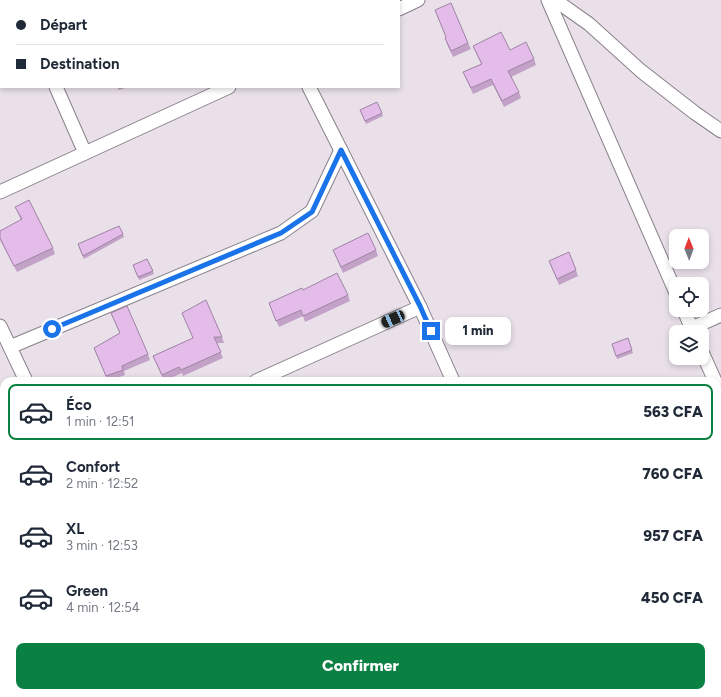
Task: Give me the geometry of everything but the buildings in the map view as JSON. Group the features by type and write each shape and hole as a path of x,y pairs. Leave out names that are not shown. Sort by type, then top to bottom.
{"street":[{"path":"400,9 418,0"},
{"path":"548,0 669,277"},
{"path":"555,0 589,24 641,71 721,131"},
{"path":"56,88 85,153"},
{"path":"0,192 227,88"},
{"path":"310,88 420,306 451,377"},
{"path":"10,347 281,233 312,212 341,150"},
{"path":"265,377 420,306"},
{"path":"702,325 721,315"},
{"path":"0,326 24,377"},
{"path":"708,365 713,377"}],"route":[{"path":"52,329 281,233 312,212 341,150 420,306 431,331"}]}
